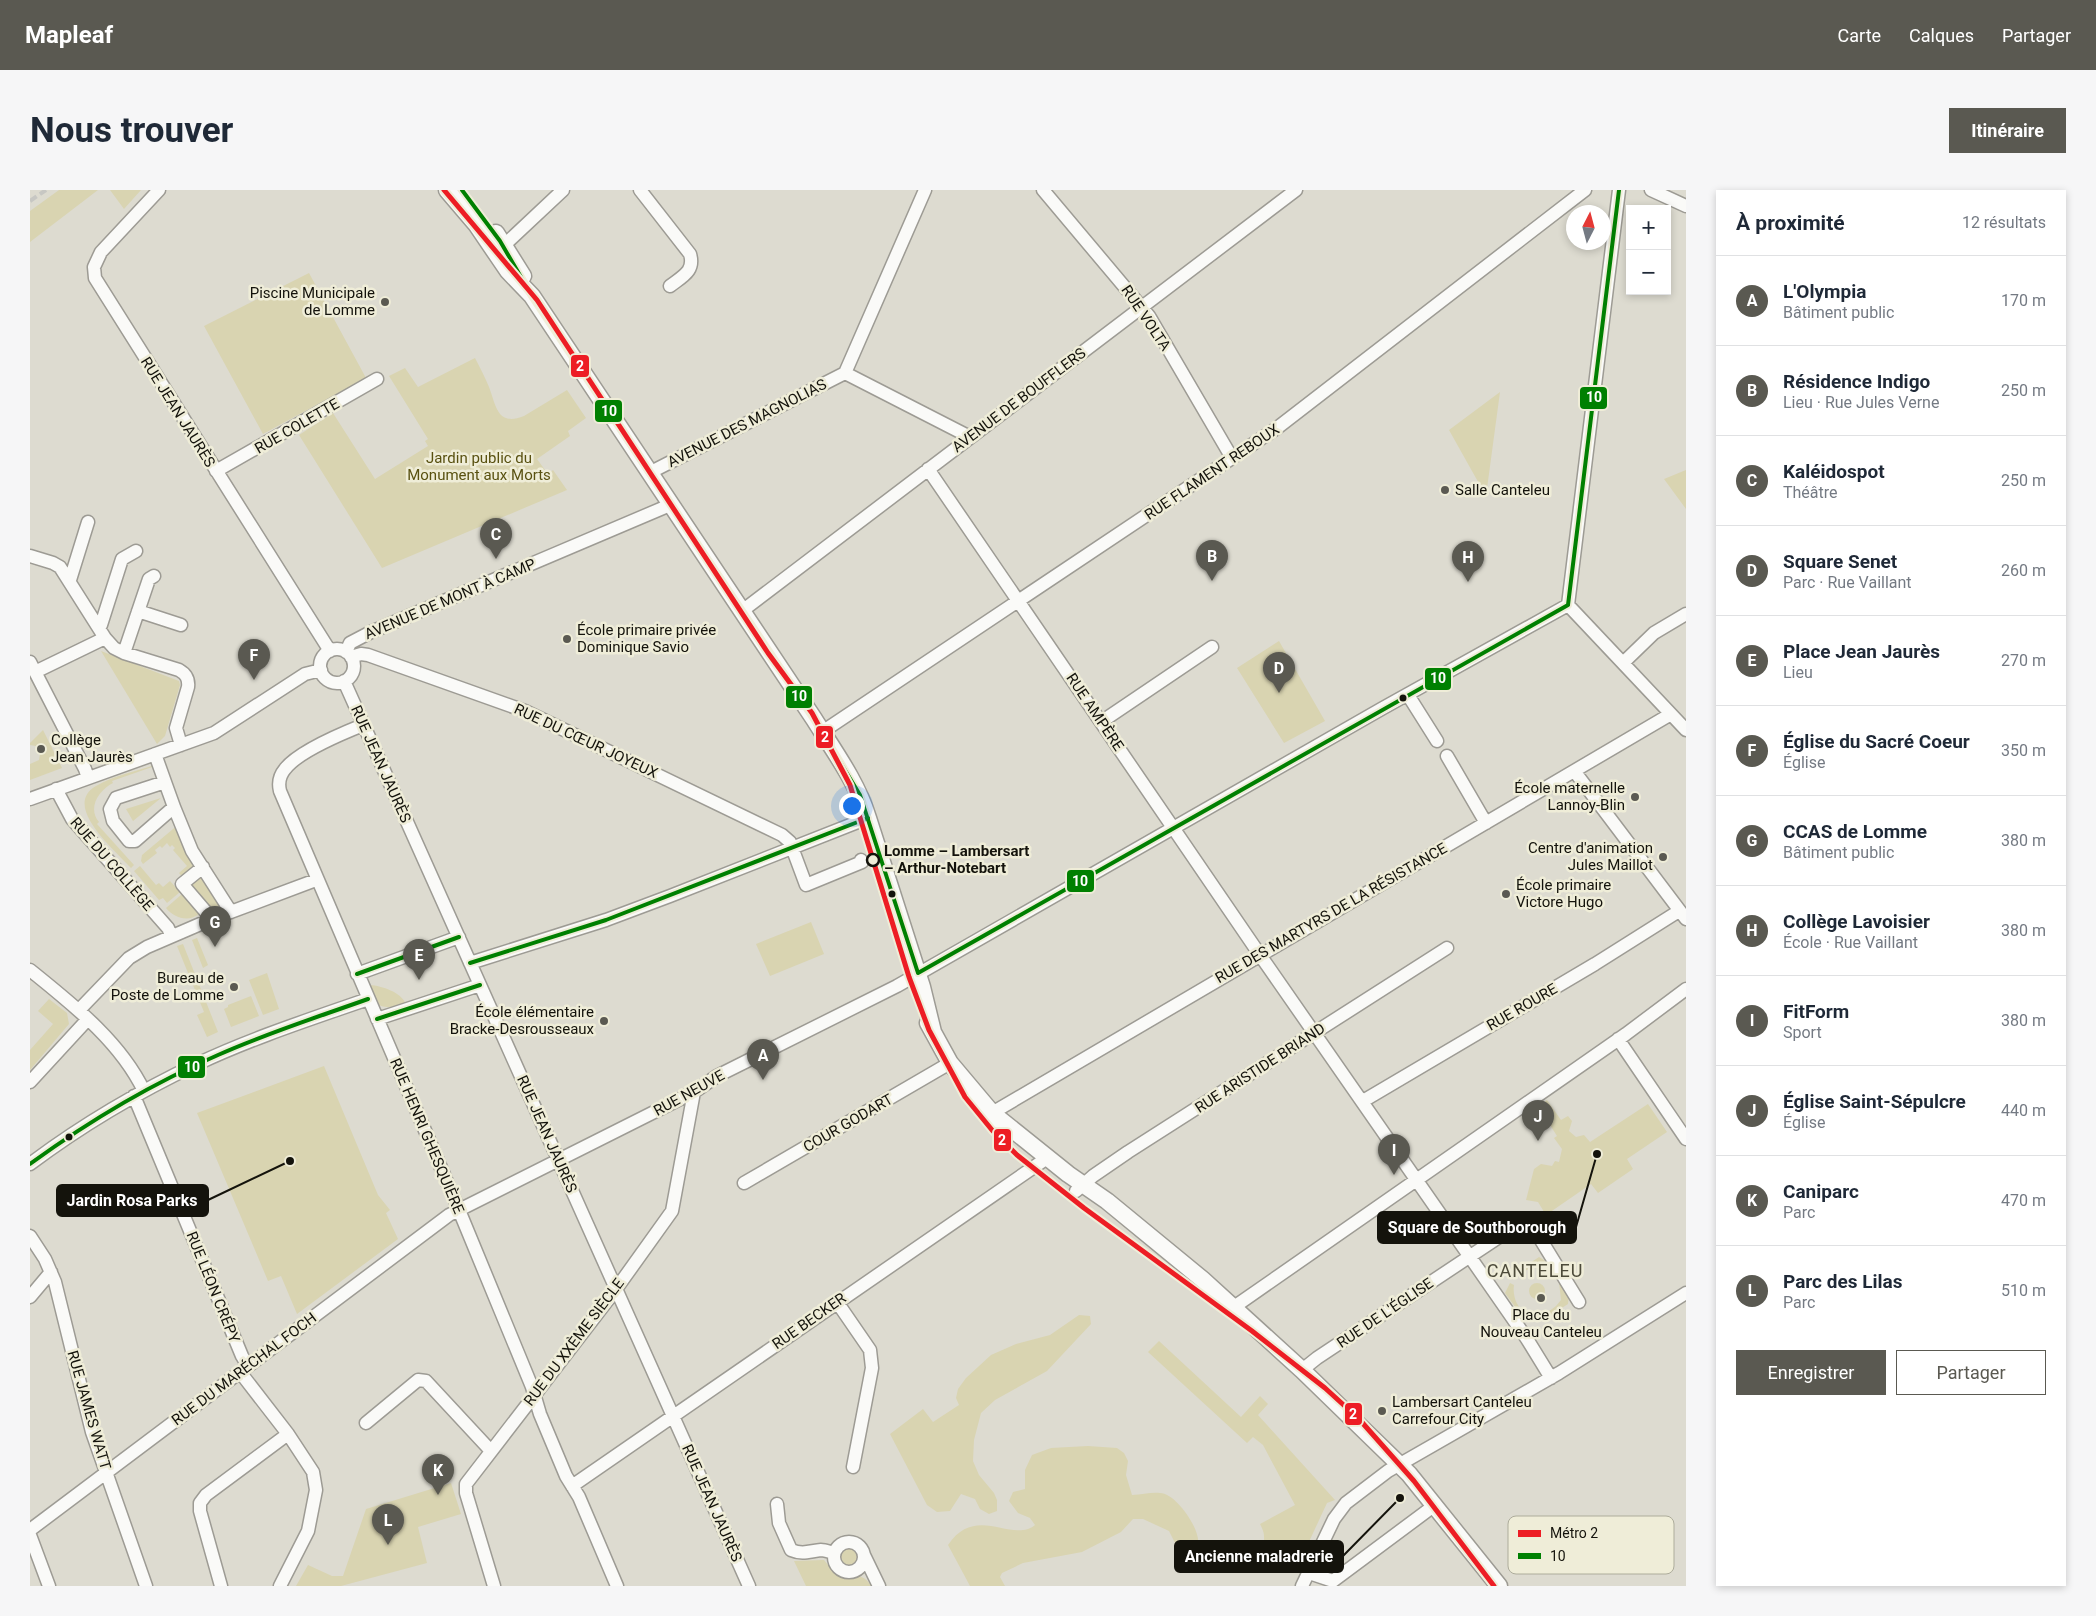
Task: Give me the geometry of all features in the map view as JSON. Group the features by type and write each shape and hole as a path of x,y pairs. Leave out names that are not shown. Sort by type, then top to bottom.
{"main road":[{"path":"447,190 476,224 518,267 532,296 834,752 864,820 913,976 933,1032 950,1063 992,1113 1044,1160 1079,1188 1107,1202 1234,1308 1400,1463 1435,1504 1499,1586"},
{"path":"462,190 500,249"}],"street":[{"name":"RUE JEAN JAURÈS","path":"159,190 100,252 95,262 94,272 97,282 330,651"},
{"path":"500,249 562,190"},
{"path":"640,190 690,254 691,269 670,286"},
{"path":"925,190 845,373 970,437"},
{"name":"RUE VOLTA","path":"1043,190 1149,316 1232,458"},
{"name":"AVENUE DE BOUFFLERS","path":"742,611 1296,190"},
{"name":"RUE FLAMENT REBOUX","path":"822,732 1300,411 1585,190"},
{"path":"1619,190 1568,605 1686,730"},
{"path":"1651,190 1686,206"},
{"name":"AVENUE DES MAGNOLIAS","path":"649,473 845,373"},
{"name":"RUE COLETTE","path":"216,472 377,379"},
{"name":"RUE AMPÈRE","path":"928,470 1260,955 1527,1339 1551,1378"},
{"name":"AVENUE DE MONT À CAMP","path":"348,654 350,642 371,632 670,505"},
{"path":"70,580 88,522"},
{"path":"102,632 101,625 122,559 136,551"},
{"path":"30,556 57,565 70,580 114,648 124,653 179,670 186,677 188,687 176,728 181,745"},
{"path":"124,653 149,579 154,576"},
{"name":"RUE NEUVE","path":"459,1210 694,1092 717,1076 913,976 1568,605"},
{"path":"138,611 181,626"},
{"path":"1623,663 1654,633 1686,614"},
{"path":"88,778 33,667 102,632"},
{"path":"368,655 365,644 371,632"},
{"path":"1101,722 1212,647"},
{"path":"338,649 348,654 354,663 353,671 344,681 331,682 324,677 321,670 322,659 330,651 338,649"},
{"name":"RUE DU CŒUR JOYEUX","path":"348,654 368,655 525,711 782,835 790,842 792,849"},
{"path":"30,799 214,733 305,674 321,670"},
{"name":"RUE JEAN JAURÈS","path":"344,681 749,1586"},
{"path":"1408,695 1437,741"},
{"name":"RUE DES MARTYRS DE LA RÉSISTANCE","path":"992,1113 1671,714"},
{"name":"RUE HENRI GHESQUIÈRE","path":"363,725 323,743 292,762 280,778 280,791 356,974 459,1210 566,1476 579,1497 617,1586"},
{"path":"155,754 192,851 231,912"},
{"path":"1447,756 1486,823"},
{"path":"1575,772 1683,915"},
{"path":"165,782 116,798 110,809 113,822 129,840 135,841 174,807"},
{"name":"RUE DU COLLÈGE","path":"56,789 72,818 168,928 171,935"},
{"path":"470,963 606,920 864,820"},
{"path":"792,849 806,886 862,862 861,860"},
{"path":"203,867 182,884 212,919"},
{"path":"30,1082 129,958 171,935 316,880"},
{"name":"RUE ROURE","path":"1362,1101 1600,961 1683,915"},
{"path":"356,974 459,937"},
{"name":"RUE ARISTIDE BRIAND","path":"1079,1188 1447,948"},
{"name":"RUE LÉON CRÉPY","path":"30,970 83,1014 128,1064 242,1356 244,1369 313,1472 316,1490 308,1531 280,1586"},
{"path":"377,1019 480,985"},
{"path":"1234,1308 1618,1039 1686,989"},
{"path":"30,1164 90,1122 196,1064 239,1046 368,999"},
{"path":"1618,1039 1686,1139"},
{"name":"COUR GODART","path":"744,1183 950,1063"},
{"name":"RUE DU XXÈME SIÈCLE","path":"494,1586 465,1488 672,1211 694,1092"},
{"name":"RUE BECKER","path":"572,1486 1044,1160"},
{"name":"RUE DU MARÉCHAL FOCH","path":"30,1530 459,1210"},
{"path":"1470,1256 1514,1227 1536,1232 1579,1302"},
{"name":"RUE JAMES WATT","path":"30,1236 52,1272 92,1432 146,1586"},
{"name":"RUE DE L'ÉGLISE","path":"1302,1370 1317,1358 1470,1256"},
{"path":"30,1297 52,1272"},
{"path":"1302,1586 1320,1545 1340,1509 1363,1488 1400,1463 1551,1378 1686,1292"},
{"path":"837,1302 870,1350 872,1368 853,1468"},
{"path":"366,1423 418,1380 426,1380 491,1451"},
{"path":"221,1586 200,1511 200,1503 206,1495 288,1434"},
{"path":"777,1504 779,1523 791,1550 798,1553 811,1553 821,1550 834,1552"},
{"path":"1309,1573 1335,1583 1435,1504"},
{"path":"30,1534 49,1586"},
{"path":"864,1555 862,1565 855,1571 845,1572 834,1562 834,1552 840,1544 850,1542 860,1546 879,1586"}],"green space":[{"path":"59,190 98,190 30,242 30,211"},
{"path":"110,190 141,190 124,209"},
{"path":"309,273 366,378 263,434 204,326"},
{"name":"Jardin public du Monument aux Morts","path":"475,358 496,407 508,419 524,416 567,390 586,418 568,431 570,436 537,459 548,474 553,470 567,490 382,568 299,435 333,413 375,479 428,446 425,441 428,439 389,376 405,368 418,387"},
{"path":"1500,392 1486,496 1449,430"},
{"path":"1686,470 1686,509 1664,479"},
{"path":"1279,641 1325,721 1284,743 1237,668"},
{"path":"101,651 179,681 180,685 165,736 157,744"},
{"name":"Collège Jean Jaurès","path":"43,730 62,768 30,780 30,764 39,760 40,754 36,746 30,745 30,743"},
{"path":"155,765 112,781 113,783 99,795 94,805 94,811 99,822 97,824 134,865 131,868 95,828 88,816 85,805 87,795 96,786 110,779"},
{"path":"161,798 133,821 126,809"},
{"path":"179,824 197,863 183,878 179,873 187,866 173,850 175,848 172,845 170,847 167,843 162,848 160,846 155,850 157,853 143,864 141,861 142,855"},
{"path":"140,866 156,885 159,883 163,887 170,881 180,892 167,903 163,898 159,900 134,871"},
{"path":"199,874 222,906 210,911 187,884"},
{"path":"182,894 200,913 191,918 182,918 177,917 166,908"},
{"path":"811,922 824,954 770,976 756,944"},
{"path":"197,938 208,965 203,968 192,940"},
{"path":"183,944 218,1032 207,1037 197,1015 204,1012 177,946"},
{"path":"267,973 279,1009 263,1015 249,980"},
{"path":"370,985 385,988 396,993 406,1004 392,1007 381,1006 373,999"},
{"path":"251,996 259,1016 231,1027 224,1009 228,1005"},
{"path":"49,999 67,1013 69,1024 30,1070 30,1050 53,1024 38,1011"},
{"path":"324,1066 378,1195 390,1210 386,1213 398,1239 297,1314 281,1276 268,1281 197,1113"},
{"path":"1547,1100 1561,1120 1568,1116 1572,1121 1569,1131 1576,1137 1584,1135 1590,1142 1648,1104 1667,1132 1627,1159 1633,1169 1598,1193 1591,1184 1546,1215 1538,1202 1526,1200 1534,1169 1541,1164 1552,1166 1555,1161 1559,1162 1562,1149 1554,1138 1557,1136 1543,1114 1539,1116 1535,1109"},
{"path":"1539,1257 1549,1263 1555,1272 1553,1273 1544,1267 1535,1267 1517,1276 1515,1273"},
{"path":"1559,1282 1561,1282 1569,1294 1568,1304 1545,1319 1544,1315 1561,1300"},
{"path":"1510,1283 1514,1285 1515,1300 1520,1308 1533,1314 1533,1320 1524,1319 1505,1293"},
{"path":"1537,1283 1545,1291 1537,1299 1529,1291"},
{"path":"1079,1315 1090,1316 1091,1324 1047,1371 995,1400 981,1413 974,1440 973,1461 979,1475 994,1493 997,1500 997,1511 989,1514 980,1509 975,1499 961,1494 950,1511 937,1512 927,1505 890,1434 923,1409 933,1422 959,1405 956,1398 958,1389 966,1378 991,1355 1016,1344 1050,1335"},
{"path":"1159,1341 1241,1417 1260,1396 1268,1404 1258,1415 1335,1500 1327,1503 1307,1546 1263,1573 1260,1559 1264,1534 1260,1524 1295,1505 1263,1445 1253,1437 1247,1443 1148,1352"},
{"path":"1088,1446 1117,1448 1124,1453 1128,1461 1126,1475 1132,1495 1160,1493 1173,1499 1180,1505 1192,1522 1196,1530 1198,1544 1180,1553 1169,1531 1143,1519 1133,1519 1121,1532 1082,1552 1023,1563 1002,1573 1000,1577 1005,1586 970,1586 948,1545 959,1533 970,1527 982,1525 1026,1530 1035,1525 1030,1518 1018,1513 1009,1501 1013,1492 1025,1489 1025,1470 1032,1455 1051,1448"},
{"path":"451,1483 461,1514 418,1527 427,1563 341,1586 296,1586 308,1565 332,1576 343,1576 366,1509"},
{"path":"849,1548 855,1551 858,1557 855,1563 849,1566 843,1563 840,1557 843,1551"},
{"path":"824,1560 831,1568 838,1572 862,1577 871,1586 806,1586 794,1561"}],"railway":[{"path":"30,201 46,190"}],"metro line":[{"name":"2","path":"444,190 537,300 768,653 812,713 850,785 909,977 929,1030 965,1097 992,1130 1017,1155 1084,1208 1252,1331 1325,1388 1359,1419 1414,1481 1494,1586"}],"transit line":[{"name":"10","path":"462,190 500,241 532,296 814,719 860,795 918,973"},
{"name":"10","path":"1568,605 1619,190"},
{"name":"10","path":"918,973 1568,605"},
{"name":"10","path":"470,963 606,920 868,818"},
{"name":"10","path":"357,974 459,937"},
{"name":"10","path":"377,1019 480,985"},
{"name":"10","path":"30,1164 121,1104 193,1066 236,1047 368,999"}],"place":[{"name":"Piscine Municipale de Lomme","path":"385,302"},
{"name":"Salle Canteleu","path":"1445,490"},
{"name":"Kaléidospot","path":"496,559"},
{"name":"Résidence Indigo","path":"1212,581"},
{"name":"Collège Lavoisier","path":"1468,582"},
{"name":"École primaire privée Dominique Savio","path":"567,639"},
{"name":"Église du Sacré Coeur","path":"254,680"},
{"name":"Square Senet","path":"1279,693"},
{"name":"Collège Jean Jaurès","path":"41,749"},
{"name":"École maternelle Lannoy-Blin","path":"1635,797"},
{"name":"Centre d'animation Jules Maillot","path":"1663,857"},
{"name":"Lomme – Lambersart – Arthur-Notebart","path":"873,860"},
{"name":"École primaire Victore Hugo","path":"1506,894"},
{"name":"CCAS de Lomme","path":"215,947"},
{"name":"Place Jean Jaurès","path":"419,980"},
{"name":"Bureau de Poste de Lomme","path":"234,987"},
{"name":"École élémentaire Bracke-Desrousseaux","path":"604,1021"},
{"name":"L'Olympia","path":"763,1080"},
{"name":"Église Saint-Sépulcre","path":"1538,1141"},
{"name":"Square de Southborough","path":"1597,1154"},
{"name":"Jardin Rosa Parks","path":"290,1161"},
{"name":"FitForm","path":"1394,1175"},
{"name":"Place du Nouveau Canteleu","path":"1541,1298"},
{"name":"Lambersart Canteleu Carrefour City","path":"1382,1411"},
{"name":"Caniparc","path":"438,1495"},
{"name":"Ancienne maladrerie","path":"1400,1498"},
{"name":"Parc des Lilas","path":"388,1545"}],"district":[{"name":"CANTELEU","path":"1535,1270"}]}
